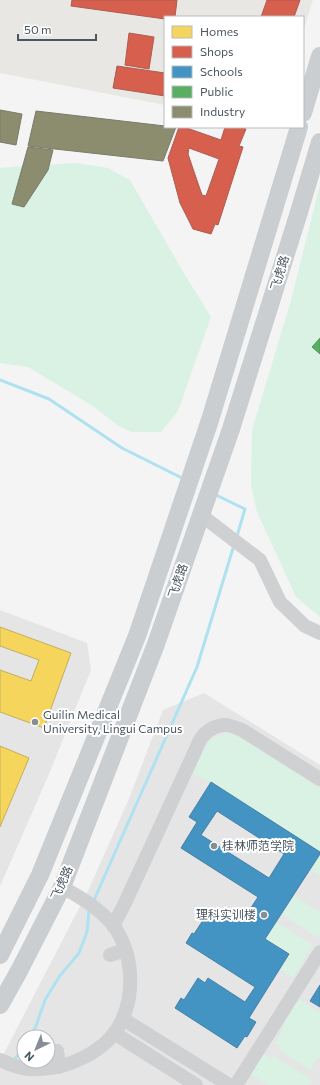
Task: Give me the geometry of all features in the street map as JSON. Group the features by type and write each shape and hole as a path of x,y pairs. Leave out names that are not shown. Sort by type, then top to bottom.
{"main road":[{"path":"304,110 320,56"},
{"name":"飞虎路","path":"0,955 40,875 138,636 210,420 299,128"},
{"name":"飞虎路","path":"0,1005 62,887 156,644 231,429 320,142"}],"street":[{"path":"201,516 260,560 280,602 305,626 320,633"},
{"path":"113,926 195,751 202,737 207,732 220,725 227,725 242,730 320,779"},
{"path":"0,1060 28,1069 44,1070 76,1062 103,1044 114,1033 123,1019 128,1004 131,985 130,964 123,943 113,926 98,910 79,896 62,887"},
{"path":"110,955 125,950"},
{"path":"236,1085 320,952"},
{"path":"123,1019 229,1085"},
{"path":"114,1033 196,1085"},
{"path":"57,1051 59,1067"}],"shaded area":[{"path":"0,0 313,0 304,28 304,16 164,16 164,105 0,73"},
{"name":"Guilin Medical University, Lingui Campus","path":"0,610 87,643 91,670 49,774 0,886"},
{"name":"桂林师范学院","path":"204,693 320,765 320,1085 0,1085 0,1061 16,1030 16,1069 56,1069 56,1029 17,1029 88,891 128,801 163,710"}],"green space":[{"path":"76,163 108,168 130,180 211,317 178,411 161,432 131,432 117,425 93,406 28,367 0,363 0,168"},
{"path":"320,185 320,617 296,597 257,512 251,485 252,430 290,304"},
{"path":"227,733 234,734 320,788 320,852 211,782 193,774 209,742 220,735"},
{"path":"320,854 320,876 310,869"},
{"path":"293,895 320,912 320,935 318,938 282,914"},
{"path":"276,922 313,945 293,978 280,969 289,954 265,939"},
{"path":"299,999 320,1013 320,1058 318,1057 310,1070 278,1049 280,1046 275,1043 283,1029 281,1028"},
{"path":"263,1053 272,1059 274,1056 312,1080 309,1085 268,1085 250,1074"}],"building: Homes":[{"path":"0,627 71,653 44,728 0,712 0,670 31,681 39,660 0,646"},
{"path":"0,746 29,758 0,827"}],"building: Shops":[{"path":"72,0 177,0 175,16 164,16 164,19 71,6"},
{"path":"267,0 300,0 294,16 261,16"},
{"path":"129,33 154,37 149,69 125,65"},
{"path":"117,66 164,73 164,96 113,88"},
{"path":"179,128 187,128 221,140 225,128 246,129 239,146 243,147 218,225 215,224 211,234 193,229 180,203 168,158","holes":["189,148 219,159 206,196 202,195 188,154"]}],"building: Schools":[{"name":"理科实训楼","path":"211,782 320,852 265,939 289,954 249,1018 256,1022 247,1037 245,1036 237,1048 175,1008 181,998 184,1000 198,978 205,983 208,978 245,1002 255,987 186,943 192,933 194,934 209,911 217,916 221,910 241,923 258,897 181,848 197,822 189,817","holes":["217,811 284,854 269,878 201,835"]},
{"path":"320,985 320,1007 310,1001"}],"building: Public":[{"path":"320,338 320,354 312,347"}],"building: Industry":[{"path":"0,110 22,114 16,145 0,142"},
{"path":"36,111 164,126 164,128 176,128 163,161 28,146"},
{"path":"28,147 53,150 48,170 24,207 12,204"}],"waterway":[{"path":"0,380 49,399 122,448 184,479"},
{"path":"214,494 245,509 237,536"},
{"path":"94,900 197,667 234,545"},
{"path":"34,1029 45,1000 59,977 79,953 87,932 89,911"}],"place":[{"name":"Guilin Medical University, Lingui Campus","path":"35,722"},
{"name":"桂林师范学院","path":"214,846"},
{"name":"理科实训楼","path":"264,915"}]}
